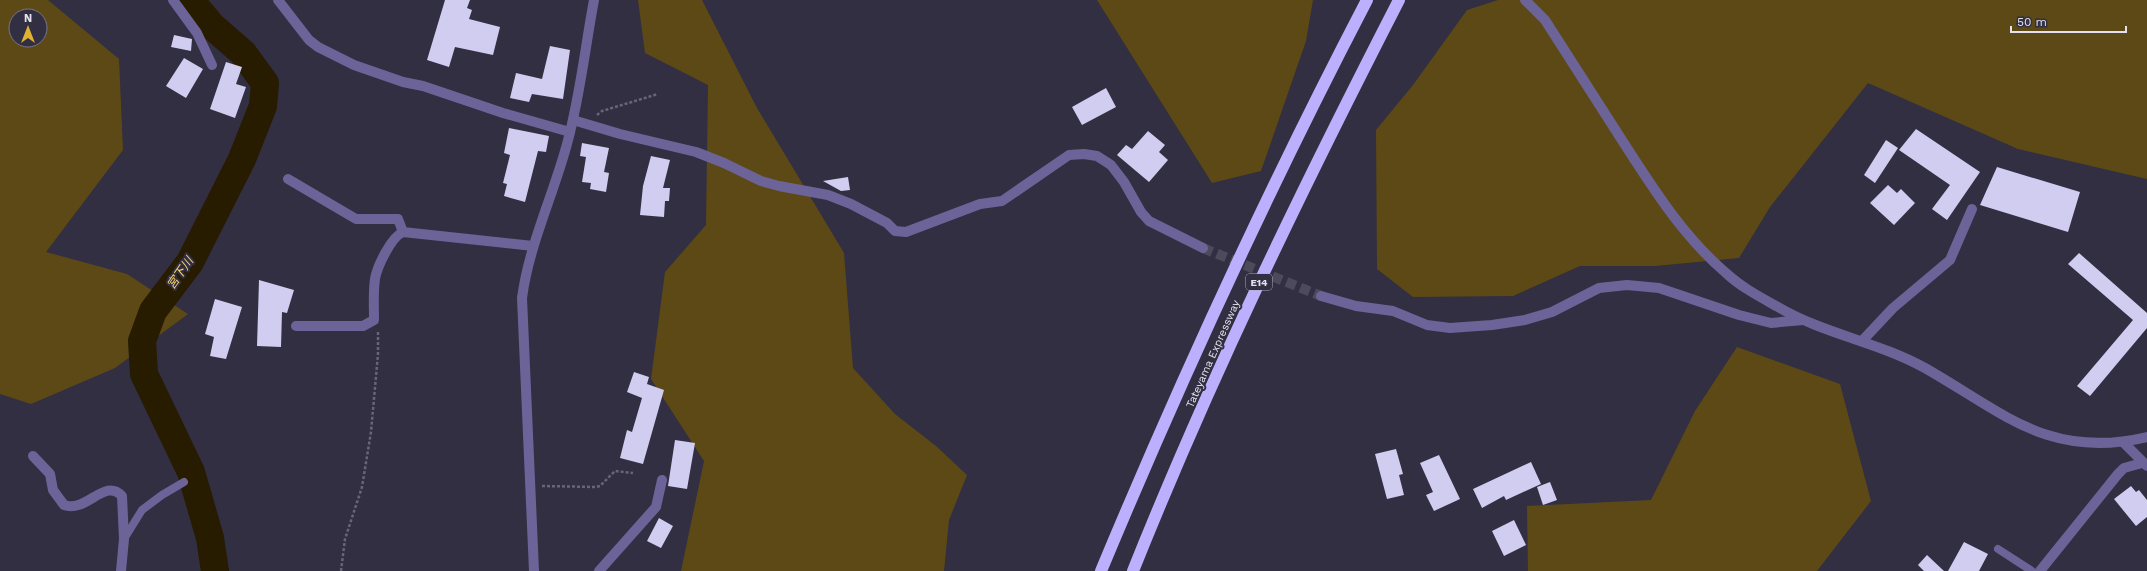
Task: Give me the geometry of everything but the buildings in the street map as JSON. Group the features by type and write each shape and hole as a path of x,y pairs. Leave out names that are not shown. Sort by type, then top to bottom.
{"highway":[{"name":"Tateyama Expressway","path":"1101,571 1153,446 1215,309 1311,106 1367,0"},
{"name":"Tateyama Expressway","path":"1133,571 1238,328 1304,186 1399,0"}],"street":[{"path":"173,0 197,33 212,65"},
{"path":"278,0 308,40 318,47 354,65 403,82 423,86 503,113 570,132"},
{"path":"534,571 522,298 525,275 533,246 573,120 594,0"},
{"path":"1525,0 1546,20 1656,194 1694,242 1726,274 1748,290 1803,320 1862,341 1922,367 1996,412 2034,432 2062,440 2081,442 2123,442 2147,437"},
{"path":"573,120 620,134 696,152 724,163 761,181 779,186 828,195 887,223 895,231 906,232 955,212 980,204 1002,200 1069,155 1097,156 1111,165 1124,182 1141,212 1150,221 1203,248"},
{"path":"288,178 356,219 398,219 403,232"},
{"path":"1862,341 1892,308 1950,260 1972,209"},
{"path":"296,326 363,326 374,320 377,273 390,244 398,234 403,232 533,246"},
{"path":"1321,296 1356,306 1393,311 1428,326 1450,328 1492,325 1525,320 1552,312 1599,288 1626,285 1659,288 1739,315 1771,323 1803,320"},
{"path":"2123,442 2145,465"},
{"path":"34,456 50,474 53,490 64,505 77,507 104,491 111,490 119,492 124,499 124,539 121,571"},
{"path":"2040,571 2118,474 2124,468 2145,465"},
{"path":"599,571 656,507 662,480"}],"lane":[{"path":"124,539 142,510 162,494 184,482"},
{"path":"1998,549 2032,571"}],"path":[{"path":"591,125 597,114 602,111 658,94"},
{"path":"341,571 345,539 362,487 371,432 378,354 378,331 374,320"},
{"path":"530,486 596,487 600,486 615,472 633,473"}],"shaded area":[{"path":"0,0 48,0 119,59 123,150 46,252 127,274 188,314 115,368 31,404 0,394"},
{"path":"638,0 702,0 757,108 844,253 853,368 895,414 936,446 967,475 949,520 944,571 681,571 704,461 651,379 665,272 706,225 708,85 645,53"},
{"path":"1097,0 1313,0 1306,41 1261,171 1212,183"},
{"path":"1498,0 2147,0 2147,179 2018,149 1868,83 1770,207 1739,258 1655,266 1580,266 1513,296 1413,297 1377,269 1376,130 1413,85 1467,10"},
{"path":"1737,347 1840,384 1871,501 1817,571 1528,571 1527,506 1651,500 1695,411"}],"waterway":[{"name":"宮下川","path":"190,0 212,26 243,53 265,83 263,106 242,159 190,262 153,311 142,341 144,374 191,472 210,538 215,571"}],"tunnel":[{"path":"1203,248 1321,296"}]}
